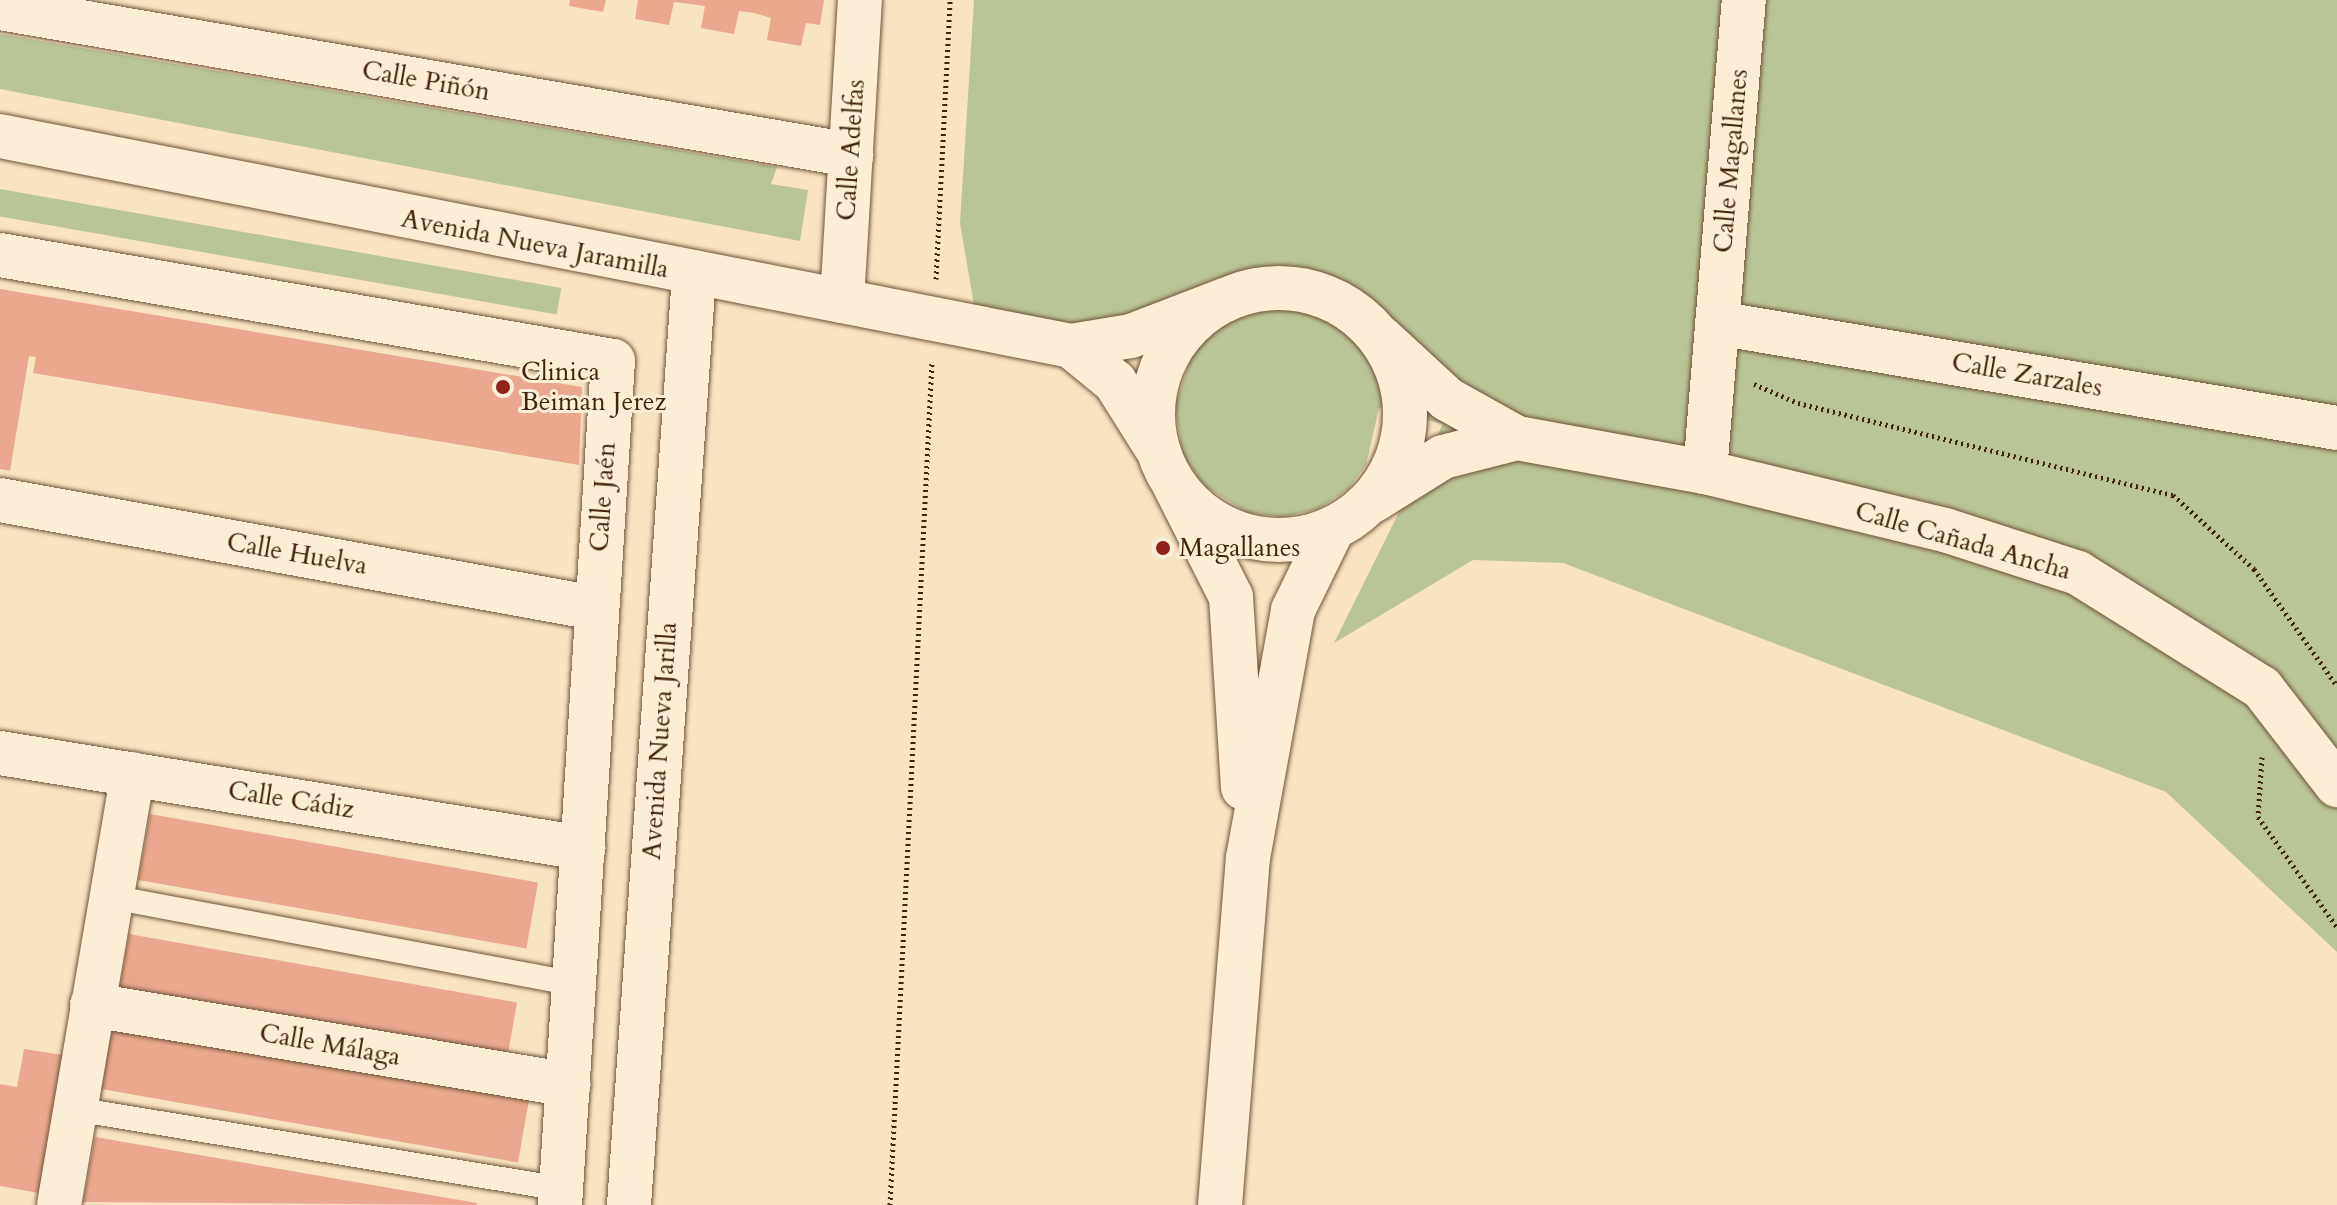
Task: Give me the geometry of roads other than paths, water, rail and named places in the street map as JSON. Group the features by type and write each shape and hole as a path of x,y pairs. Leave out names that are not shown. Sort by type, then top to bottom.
{"street":[{"name":"Calle Adelfas","path":"842,301 860,0"},
{"name":"Calle Magallanes","path":"1705,472 1744,0"},
{"name":"Calle Piñón","path":"0,8 851,155"},
{"name":"Avenida Nueva Jaramilla","path":"0,136 694,276 934,318 1071,346 1131,336 1225,300"},
{"name":"Calle Jaén","path":"0,255 613,361 560,1197"},
{"name":"Avenida Nueva Jarilla","path":"629,1205 694,276"},
{"path":"1166,468 1228,531 1298,540 1332,530 1372,501 1392,472 1406,403 1381,338 1349,308 1310,291 1267,288 1225,300 1172,346 1158,379 1166,468 1231,597 1248,858"},
{"name":"Calle Zarzales","path":"1717,323 2337,428"},
{"name":"Calle Cañada Ancha","path":"1381,338 1447,399 1517,438 1705,472 1945,530 2078,573 2262,688 2337,785"},
{"name":"Avenida Nueva Jaramilla","path":"1071,346 1115,382 1166,468"},
{"name":"Calle Cañada Ancha","path":"1372,501 1443,457 1517,438"},
{"name":"Calle Huelva","path":"0,500 595,608"},
{"path":"1220,1205 1248,858 1293,610 1332,530"},
{"name":"Calle Cádiz","path":"0,753 583,848"},
{"path":"59,1205 133,774"},
{"name":"Calle Málaga","path":"92,1005 568,1085"}],"lane":[{"path":"111,897 574,984"},
{"path":"74,1109 560,1197"}],"place":[{"name":"Clinica Beiman Jerez","path":"503,387"},
{"name":"Magallanes","path":"1163,548"}]}
